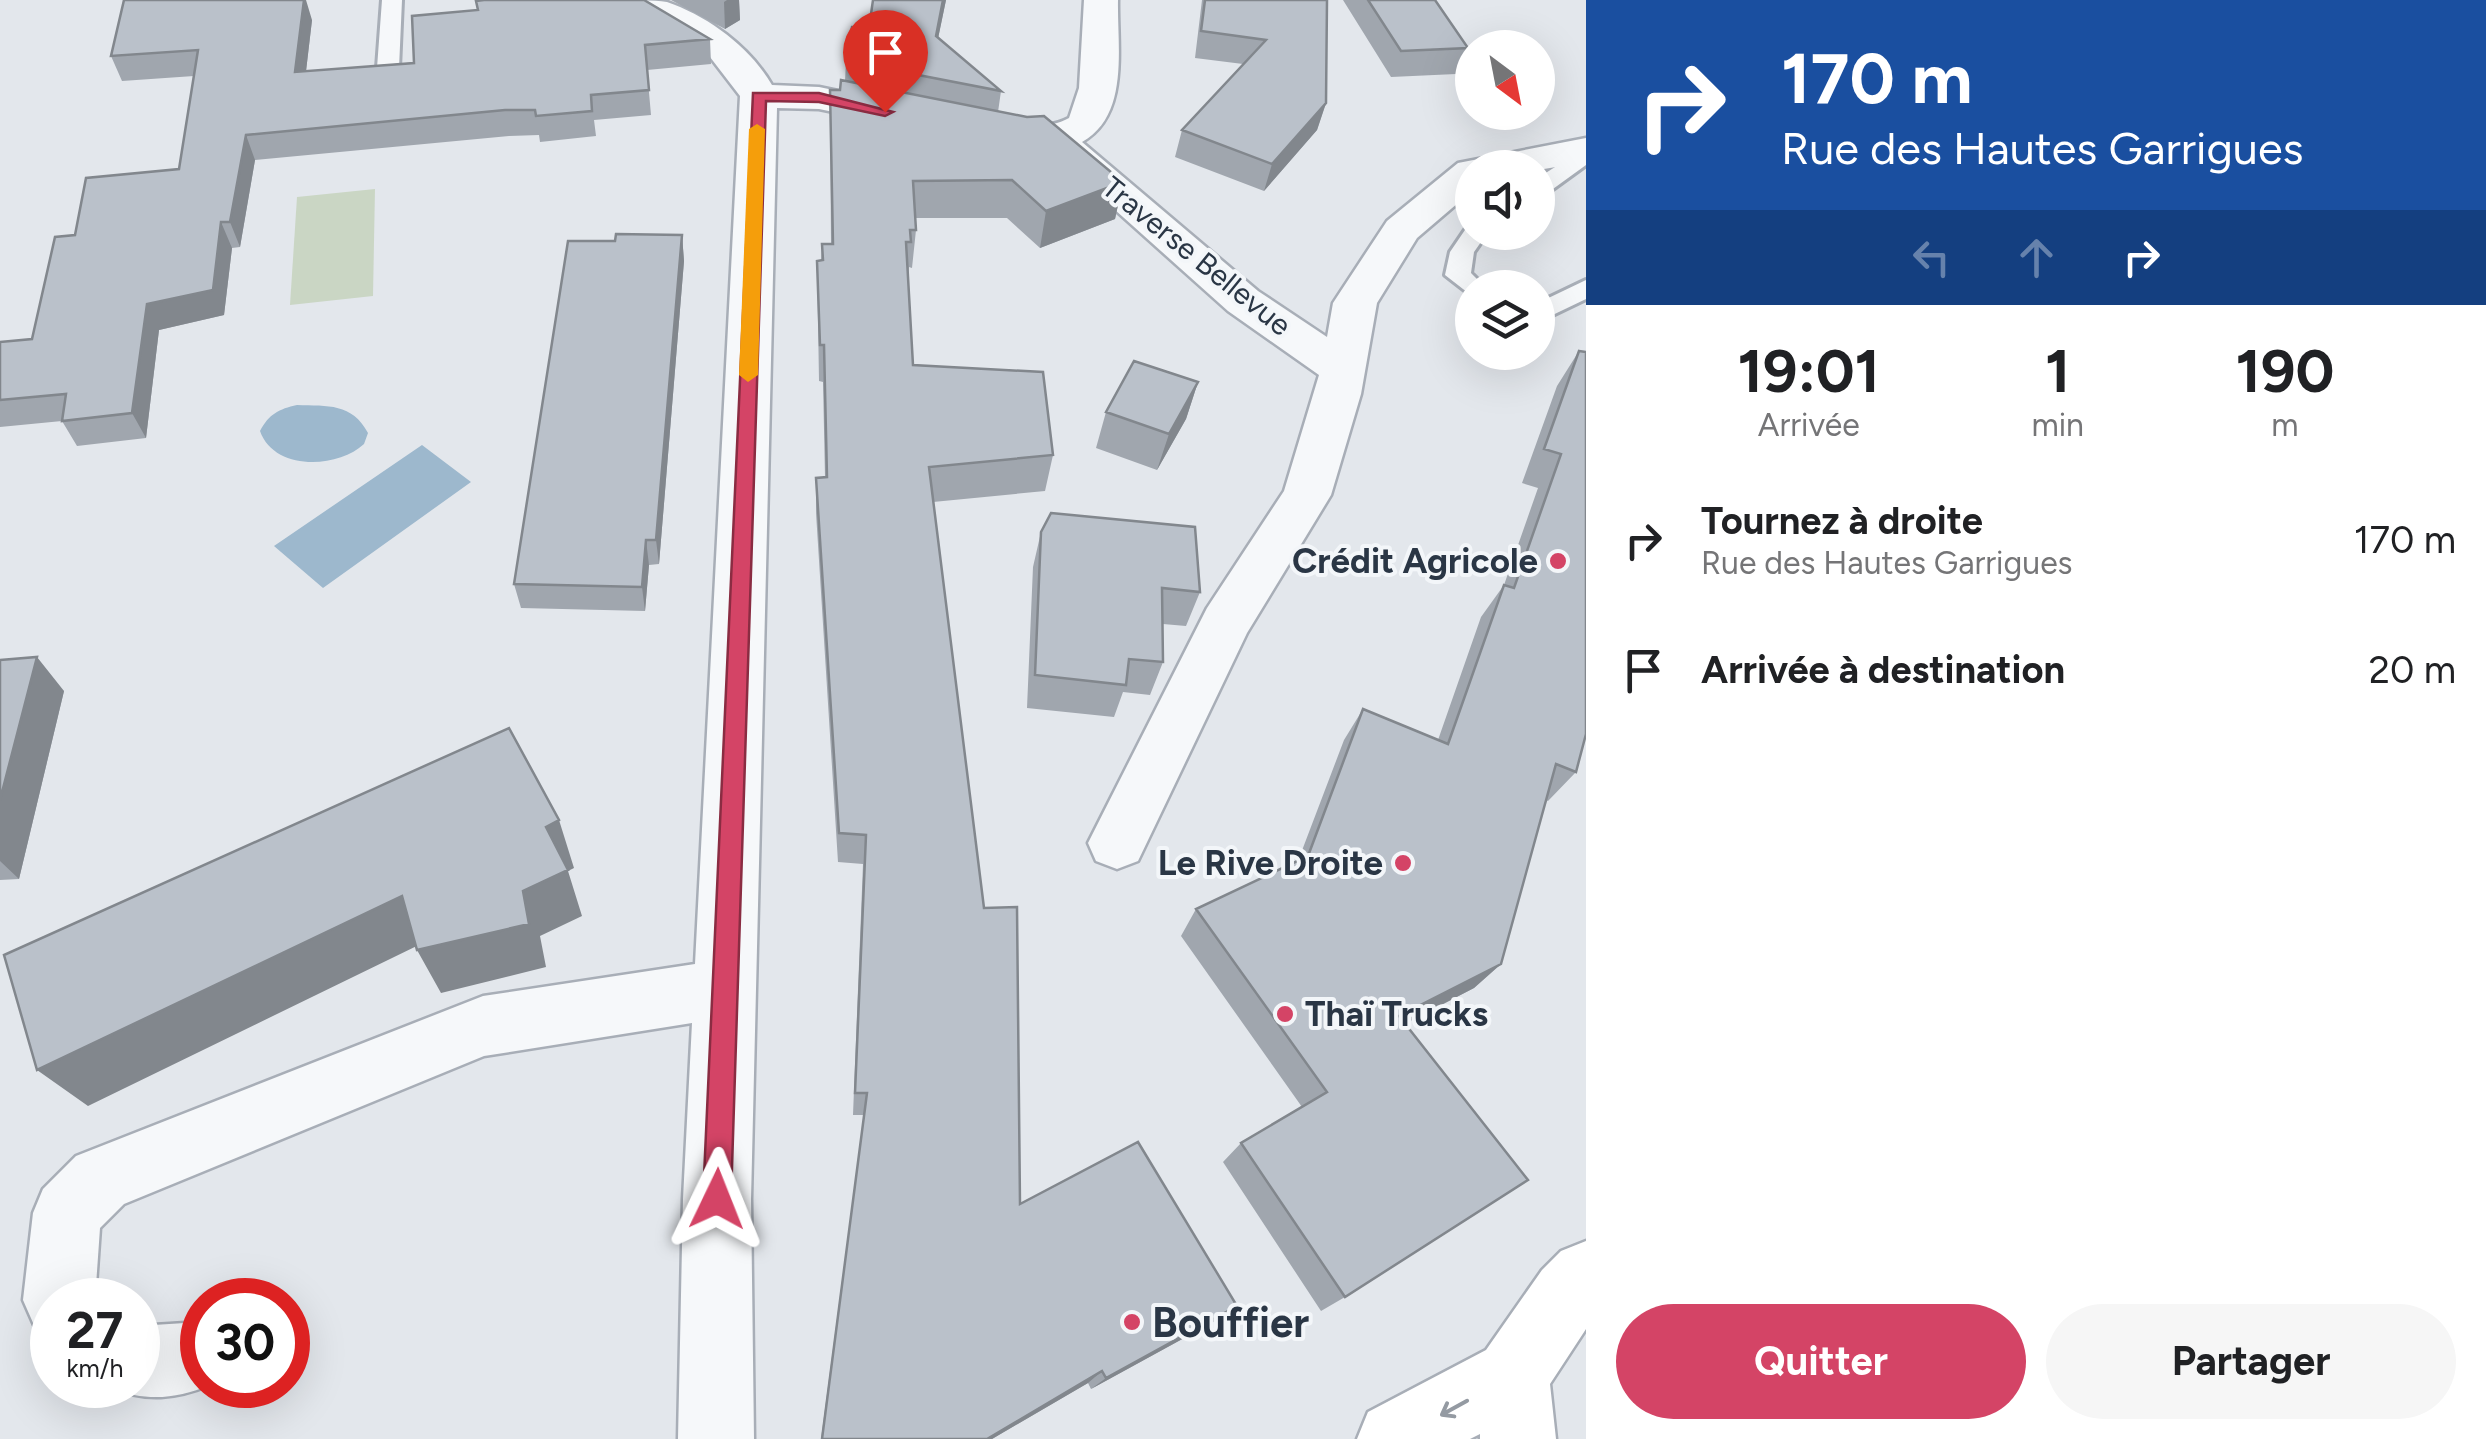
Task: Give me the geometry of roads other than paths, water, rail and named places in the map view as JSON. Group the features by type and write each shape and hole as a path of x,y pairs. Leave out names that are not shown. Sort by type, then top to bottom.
{"main road":[{"path":"1395,1439 1515,1408 1567,1295 1586,1276"}],"street":[{"path":"636,0 731,54 748,72 759,96 717,1199 716,1439"},
{"path":"759,96 819,98 1022,139 1056,139 1075,132 1090,119 1099,100 1101,0"},
{"name":"Traverse Bellevue","path":"1056,139 1243,301 1342,369"},
{"path":"1555,157 1586,152"},
{"path":"1117,843 1225,623 1307,495 1342,369 1355,304 1402,230 1455,185"},
{"path":"61,1278 67,1212 100,1180 482,1026 674,994 725,993"}],"lane":[{"path":"388,68 392,0"},
{"path":"1555,175 1586,152"},
{"path":"1555,305 1586,288"}],"water":[{"path":"297,405 347,411 368,433 364,444 323,461 307,462 278,453 260,431 275,413"},
{"path":"422,445 471,482 323,588 274,546"}],"place":[{"name":"Crédit Agricole","path":"1558,561"},
{"name":"Le Rive Droite","path":"1403,863"},
{"name":"Thaï Trucks","path":"1285,1014"},
{"name":"Bouffier","path":"1132,1322"}]}
